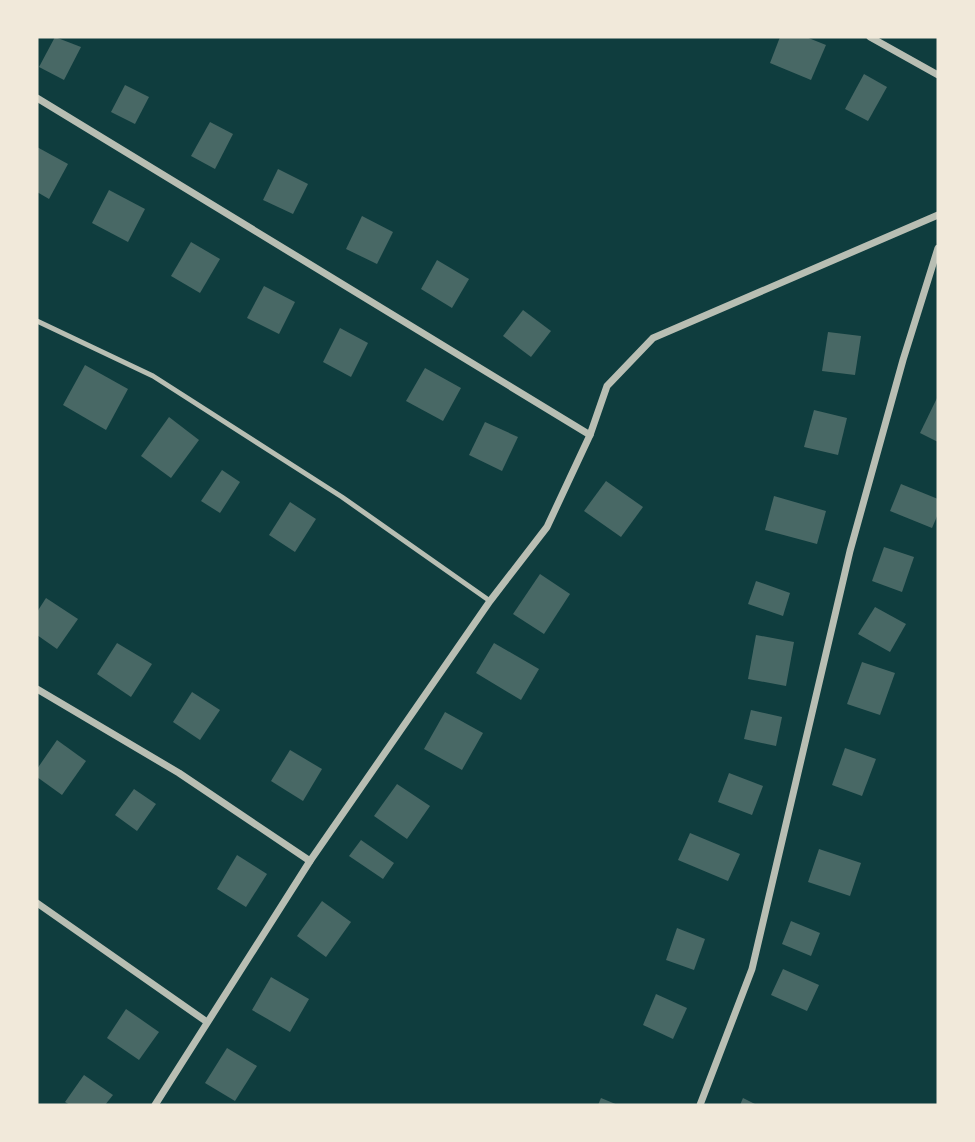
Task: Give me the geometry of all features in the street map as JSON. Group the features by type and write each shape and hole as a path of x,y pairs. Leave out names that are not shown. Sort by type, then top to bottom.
{"street":[{"path":"870,37 938,75"},
{"path":"37,98 590,435"},
{"path":"155,1105 310,862 491,601 547,527 590,435 607,386 653,338 938,215"},
{"path":"700,1105 752,969 850,551 903,359 938,248"},
{"path":"37,689 179,772 310,862"},
{"path":"37,903 207,1022"}],"lane":[{"path":"37,321 153,376 342,498 491,601"}],"building":[{"path":"55,37 81,47 64,80 39,67"},
{"path":"780,37 806,37 826,45 811,80 770,63"},
{"path":"864,74 887,87 868,121 845,109"},
{"path":"125,85 149,97 135,124 111,112"},
{"path":"210,122 233,134 215,169 191,156"},
{"path":"37,147 68,164 49,199 37,192"},
{"path":"278,169 308,184 293,214 263,200"},
{"path":"109,190 145,209 128,242 92,223"},
{"path":"362,216 393,232 377,264 346,249"},
{"path":"191,242 220,259 200,293 171,276"},
{"path":"437,260 469,279 452,308 421,289"},
{"path":"264,286 295,302 279,334 247,318"},
{"path":"523,310 551,331 531,357 503,336"},
{"path":"340,328 368,343 351,377 323,362"},
{"path":"828,332 861,336 855,375 822,371"},
{"path":"85,365 128,389 106,430 63,405"},
{"path":"425,368 461,388 443,421 406,401"},
{"path":"938,396 938,442 920,433"},
{"path":"814,410 847,418 838,455 804,447"},
{"path":"169,417 199,440 171,478 141,456"},
{"path":"485,422 518,437 502,471 469,455"},
{"path":"222,470 240,482 220,513 201,501"},
{"path":"606,481 643,507 621,537 584,511"},
{"path":"901,484 938,499 938,514 932,528 890,511"},
{"path":"774,496 826,511 817,544 765,530"},
{"path":"290,502 316,519 295,552 269,535"},
{"path":"884,547 914,557 902,592 872,581"},
{"path":"540,574 570,594 544,634 513,614"},
{"path":"756,581 790,593 783,616 748,604"},
{"path":"46,598 78,619 57,649 37,635 37,612"},
{"path":"875,607 906,624 890,652 858,634"},
{"path":"756,635 794,642 786,686 748,679"},
{"path":"117,643 152,664 131,697 97,674"},
{"path":"494,643 539,669 521,700 476,673"},
{"path":"862,662 895,673 880,715 847,704"},
{"path":"192,692 220,710 200,740 173,722"},
{"path":"751,710 782,717 776,746 744,739"},
{"path":"445,712 483,733 462,770 424,749"},
{"path":"57,740 86,761 62,795 37,777 37,769"},
{"path":"845,748 876,759 862,796 832,785"},
{"path":"290,750 322,769 303,801 271,781"},
{"path":"729,773 763,786 752,815 718,802"},
{"path":"397,784 430,806 407,839 374,816"},
{"path":"134,789 156,804 137,831 115,815"},
{"path":"690,833 740,854 728,881 678,860"},
{"path":"361,840 394,863 383,879 349,856"},
{"path":"819,849 861,863 850,896 808,882"},
{"path":"237,855 267,874 246,907 217,889"},
{"path":"322,901 351,922 326,957 297,936"},
{"path":"791,921 820,933 811,956 782,944"},
{"path":"677,928 705,939 694,970 666,960"},
{"path":"783,969 819,985 807,1011 771,995"},
{"path":"271,977 309,999 290,1032 252,1010"},
{"path":"656,994 687,1008 673,1039 643,1025"},
{"path":"126,1009 159,1032 139,1060 107,1038"},
{"path":"227,1048 257,1066 235,1101 205,1083"},
{"path":"84,1075 113,1095 105,1105 70,1105 65,1102"},
{"path":"601,1098 618,1105 598,1105"},
{"path":"743,1098 757,1105 740,1105"}]}
